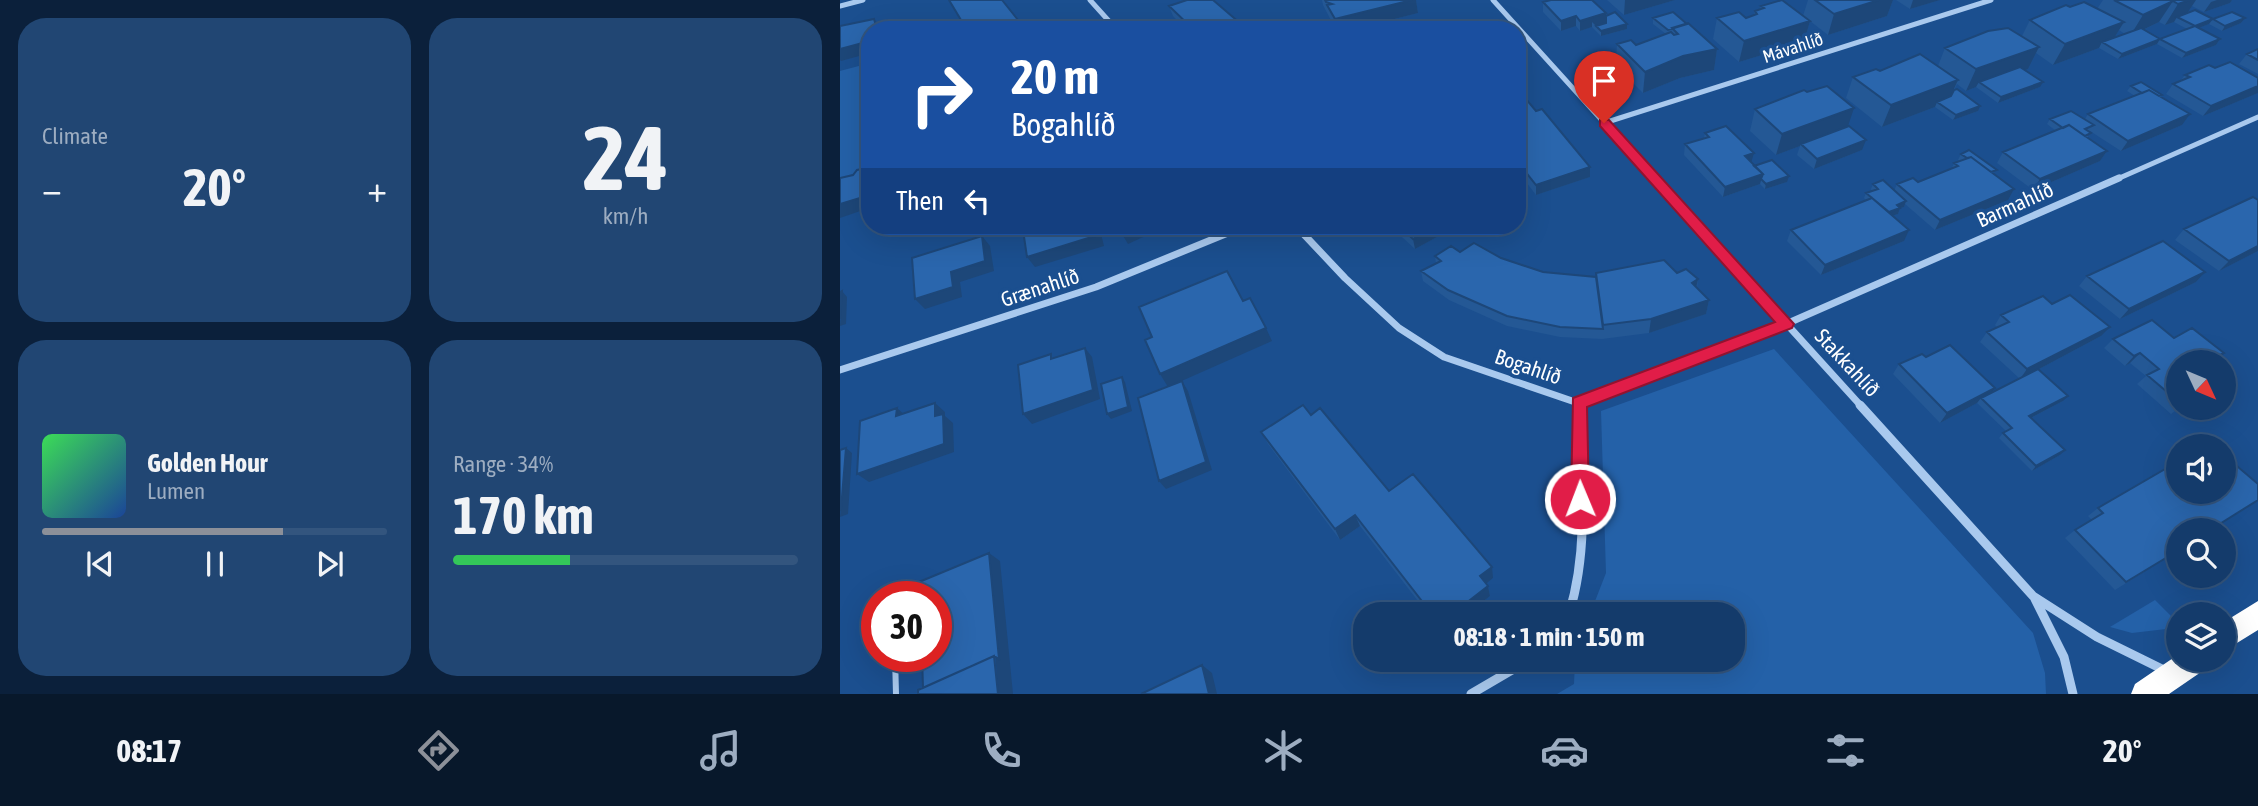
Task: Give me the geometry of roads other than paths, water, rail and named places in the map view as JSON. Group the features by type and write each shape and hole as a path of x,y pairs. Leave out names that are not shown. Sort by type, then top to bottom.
{"highway":[{"path":"2236,630 2258,614"},
{"path":"2146,694 2177,672"}],"street":[{"path":"840,6 863,0"},
{"path":"1090,0 1109,21"},
{"name":"Stakkahlíð","path":"1493,0 1512,21"},
{"name":"Mávahlíð","path":"1604,123 1991,0"},
{"name":"Stakkahlíð","path":"1526,37 2033,596 2077,627 2123,653 2166,663"},
{"name":"Barmahlíð","path":"1786,324 2258,117"},
{"name":"Grænahlíð","path":"840,370 1102,287 1160,265 1225,235"},
{"name":"Bogahlíð","path":"1304,235 1345,278 1399,328 1444,357 1578,403 1786,324"},
{"path":"1574,602 1578,590 1581,547 1578,403"},
{"name":"Stakkahlíð","path":"2033,596 2054,637 2073,685 2073,694"},
{"path":"1471,694 1509,672"}],"lane":[{"path":"895,672 896,694"}]}
